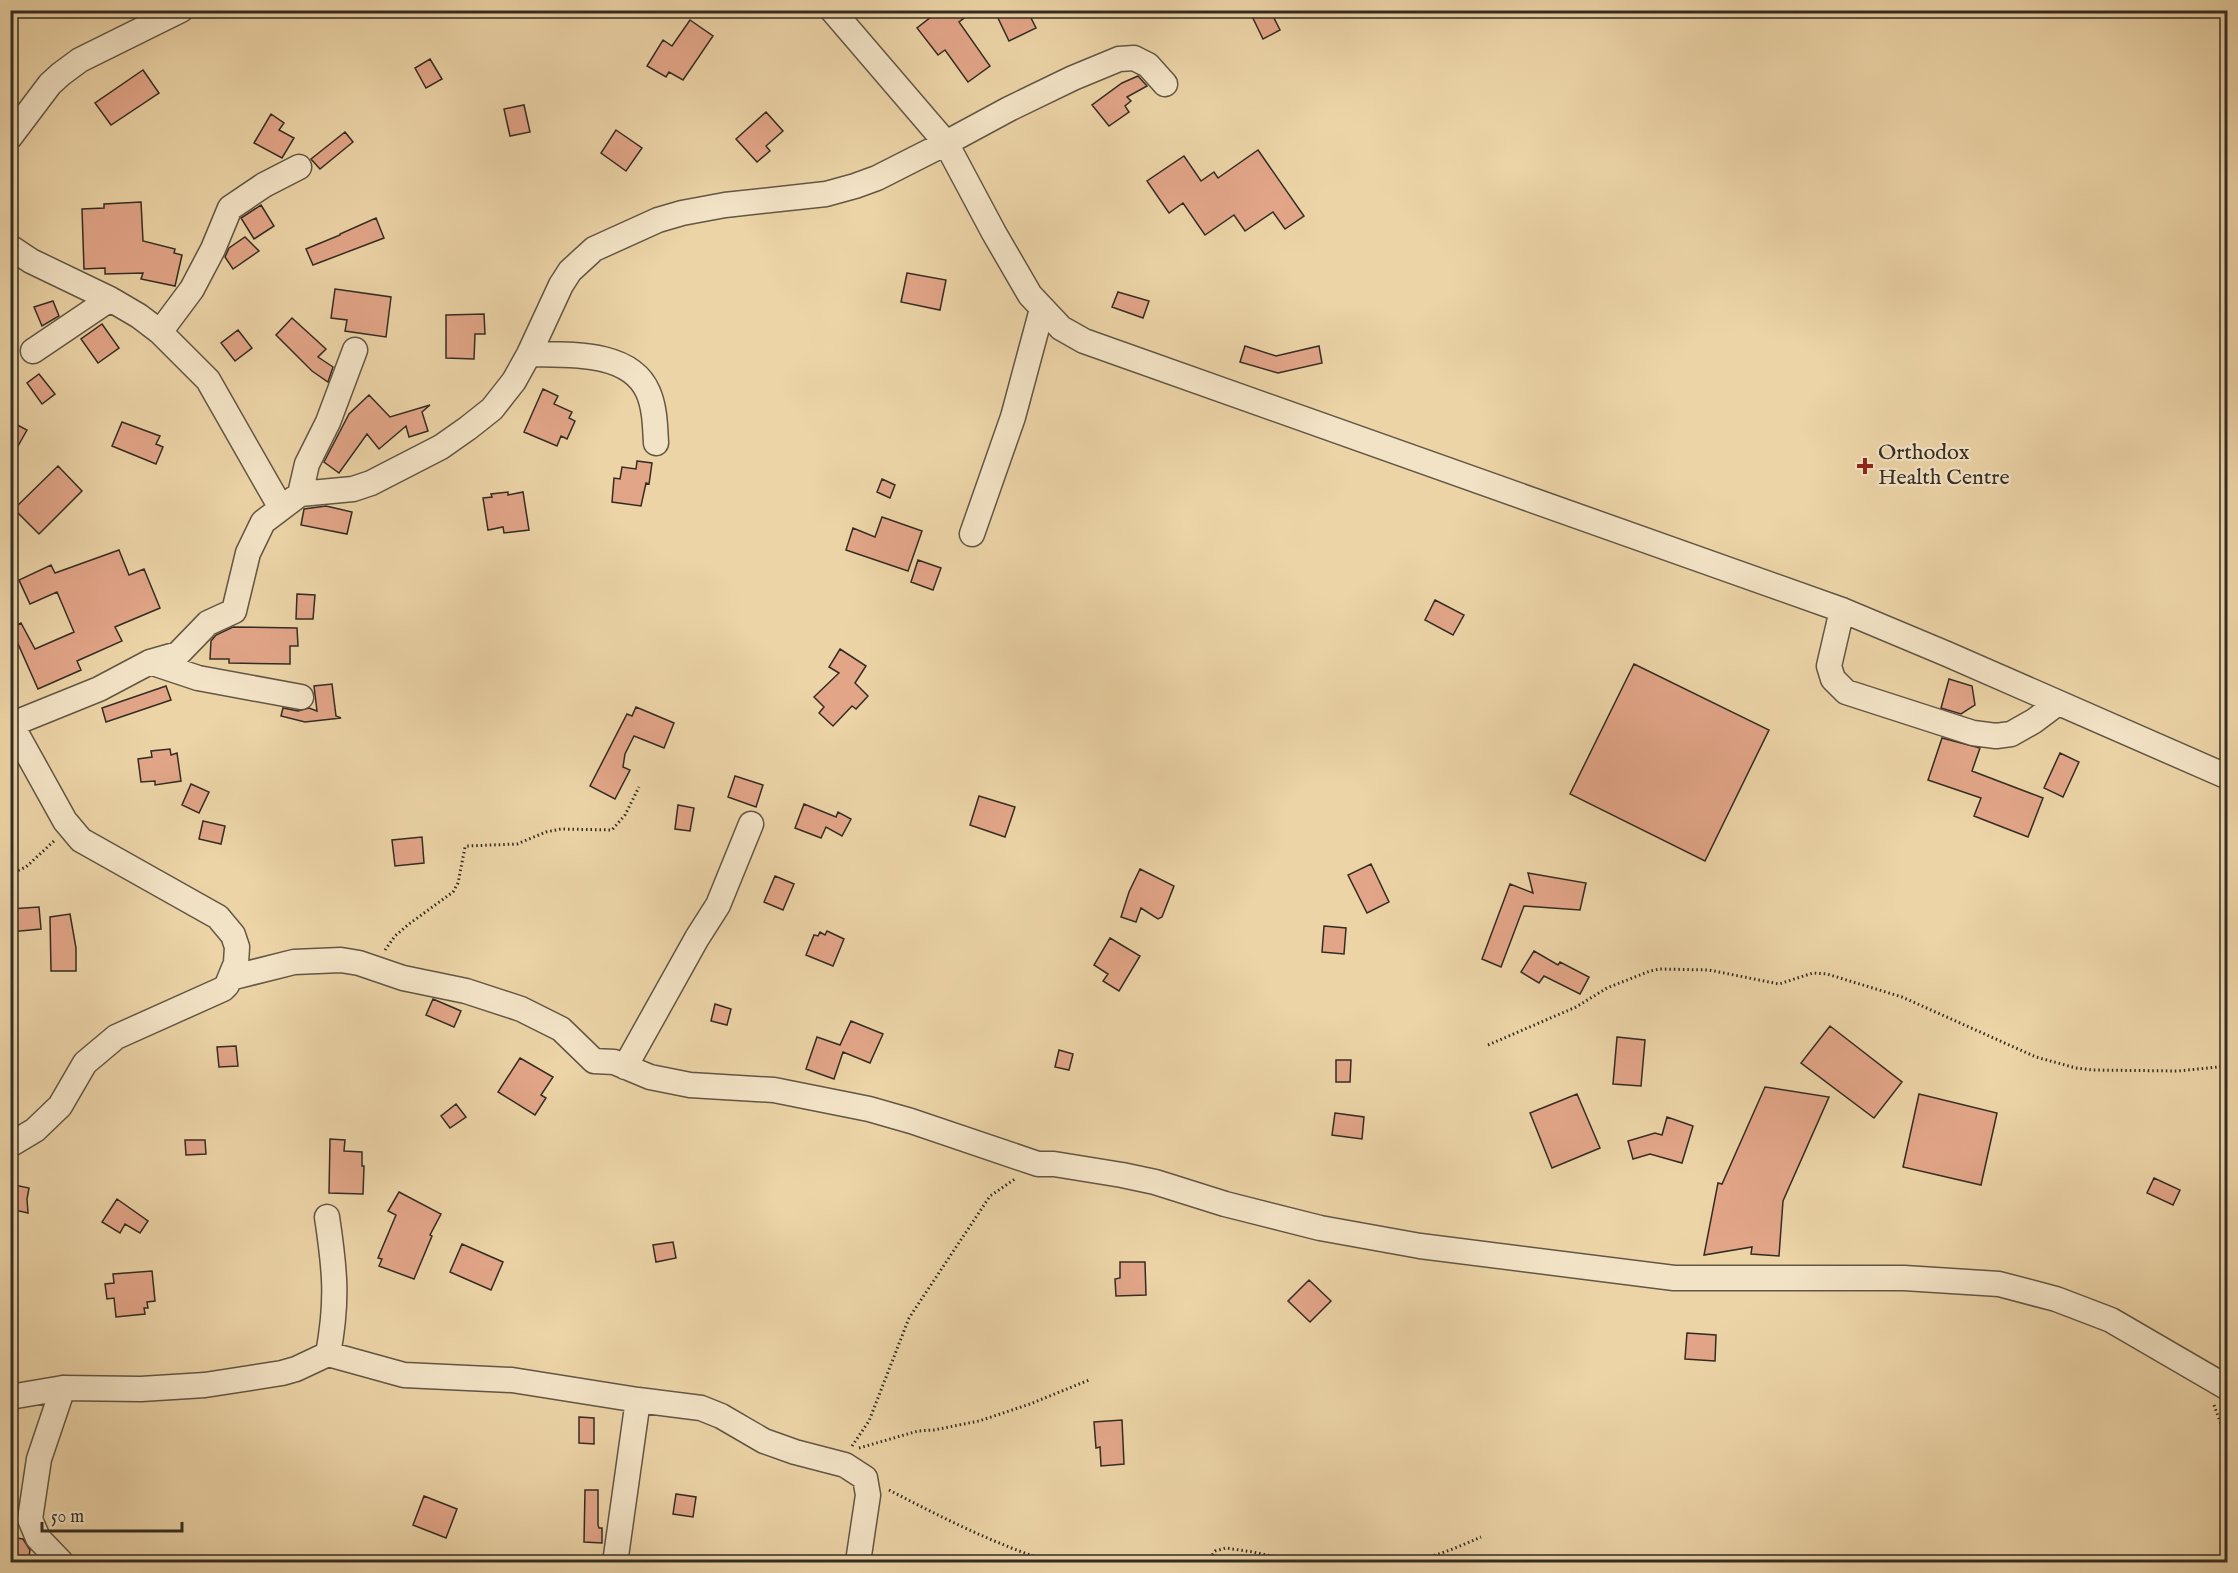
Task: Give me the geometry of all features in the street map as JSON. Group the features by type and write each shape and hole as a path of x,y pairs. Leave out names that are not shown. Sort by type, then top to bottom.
{"street":[{"path":"10,137 50,84 61,74 80,60 181,10"},
{"path":"832,10 946,143 1030,295 1061,328 1084,341 1842,610 2228,777"},
{"path":"10,1144 35,1130 60,1106 85,1063 103,1046 116,1037 223,988 236,963 237,947 233,935 218,917 81,840 65,821 11,724 99,689 150,662 178,654 208,623 234,611 248,553 263,522 300,494 353,489 371,483 441,447 492,409 514,381 561,285 570,271 594,249 658,220 682,213 725,205 826,194 855,186 877,178 1073,78 1119,59 1134,58 1148,65 1165,84"},
{"path":"160,332 192,289 213,249 230,208 264,185 299,167"},
{"path":"10,247 31,261 110,299 160,332 208,380 281,508"},
{"path":"33,351 110,299"},
{"path":"972,534 1013,417 1042,309"},
{"path":"300,494 307,464 328,422 356,350"},
{"path":"529,354 588,355 629,371 637,377 648,393 654,418 656,443"},
{"path":"1842,610 1829,670 1837,685 1846,692 1973,733 1996,736 2011,734 2034,721 2058,703"},
{"path":"150,662 198,678 301,697"},
{"path":"625,1067 718,905 751,824"},
{"path":"230,978 304,962 341,960 409,980 466,991 521,1009 561,1029 594,1061 614,1062 650,1077 690,1086 774,1090 869,1108 1038,1164 1090,1169 1155,1182 1225,1204 1320,1228 1420,1246 1674,1278 1913,1279 2000,1284 2056,1299 2111,1320 2228,1388"},
{"path":"327,1217 335,1272 336,1299 328,1354"},
{"path":"10,1397 63,1388 141,1389 205,1385 296,1370 328,1354 404,1375 512,1380 702,1408 721,1416 764,1441 845,1465 865,1478 868,1495 858,1563"},
{"path":"61,1563 38,1538 30,1519 39,1459 63,1388"},
{"path":"616,1556 638,1400"}],"path":[{"path":"373,968 402,930 453,892 458,883 465,847 517,844 546,832 561,829 612,830 625,815 639,787"},
{"path":"10,874 26,867 55,840 65,821"},
{"path":"1488,1045 1576,1007 1619,982 1660,969 1689,969 1731,973 1779,984 1813,973 1827,974 1902,997 2036,1057 2076,1068 2178,1071 2228,1066"},
{"path":"821,1458 843,1453 861,1435 869,1421 909,1318 990,1196 1038,1164"},
{"path":"2206,1376 2228,1443"},
{"path":"852,1450 918,1431 979,1421 1030,1404 1089,1380"},
{"path":"865,1478 996,1543 1051,1563"},
{"path":"1207,1563 1215,1551 1226,1548 1294,1561 1330,1563 1351,1560 1417,1559 1456,1548 1480,1537"}],"building":[{"path":"940,10 975,10 959,22 990,66 968,82 945,50 938,55 917,28"},
{"path":"1008,10 1027,10 1036,28 1009,41 997,16"},
{"path":"1249,10 1270,10 1280,30 1263,39"},
{"path":"690,20 713,36 683,80 669,72 666,77 647,66 663,40 672,46"},
{"path":"430,59 442,79 426,88 415,68"},
{"path":"143,70 159,93 111,125 95,103"},
{"path":"1138,76 1147,86 1127,97 1131,101 1125,106 1129,112 1109,126 1092,105 1122,83"},
{"path":"524,105 530,132 510,136 504,109"},
{"path":"766,112 783,131 766,146 770,151 757,162 736,139"},
{"path":"271,114 284,123 279,130 294,138 282,158 254,143"},
{"path":"616,130 642,148 626,171 601,153"},
{"path":"345,132 353,142 320,169 311,159"},
{"path":"1258,150 1304,216 1285,229 1273,212 1245,231 1234,215 1205,235 1183,203 1169,213 1147,181 1184,156 1201,181 1214,172 1218,178"},
{"path":"141,202 143,241 175,249 174,253 182,255 175,286 141,279 143,273 105,274 105,268 84,269 82,209 104,208 104,204"},
{"path":"261,205 274,226 254,239 241,218"},
{"path":"376,218 384,238 313,265 306,249"},
{"path":"245,237 259,251 233,269 225,257 229,248"},
{"path":"907,273 946,280 940,310 901,302"},
{"path":"335,289 391,297 386,337 345,331 347,320 331,318"},
{"path":"1118,292 1149,301 1143,318 1112,307"},
{"path":"53,301 59,316 42,326 34,307"},
{"path":"484,314 485,334 475,334 474,359 446,358 446,315"},
{"path":"292,318 326,349 318,357 333,367 328,382 312,371 276,335"},
{"path":"102,324 119,348 98,363 81,339"},
{"path":"238,330 252,348 235,361 221,343"},
{"path":"1245,346 1276,356 1319,346 1322,363 1278,373 1240,362"},
{"path":"39,374 55,394 42,404 27,383"},
{"path":"543,389 558,396 554,404 572,412 569,418 575,421 567,439 561,436 557,446 524,432"},
{"path":"369,395 390,417 430,405 422,412 428,431 409,437 406,426 379,449 367,434 339,473 324,462 349,414"},
{"path":"10,421 27,430 10,460"},
{"path":"122,422 160,436 156,444 163,447 156,464 112,446"},
{"path":"637,461 652,463 649,484 646,483 641,506 612,502 614,478 620,479 622,467 636,469"},
{"path":"58,466 82,491 39,534 14,509"},
{"path":"882,479 895,485 890,498 877,492"},
{"path":"508,492 508,495 523,492 529,530 504,533 503,527 488,530 483,498 492,497 491,494"},
{"path":"326,506 352,512 347,534 301,525 304,509"},
{"path":"882,517 922,531 908,571 846,550 853,528 875,537"},
{"path":"119,550 129,575 144,569 160,608 115,627 122,641 77,661 81,670 38,689 11,628 21,623 35,649 74,632 57,592 30,604 19,580 51,565 55,573"},
{"path":"918,560 941,568 933,590 911,582"},
{"path":"297,594 315,595 313,619 296,619"},
{"path":"1435,600 1464,615 1453,635 1425,620"},
{"path":"233,627 297,628 298,646 290,646 290,664 229,663 229,659 210,659 211,641 216,635"},
{"path":"840,649 866,666 855,683 868,696 856,709 852,706 833,726 819,713 824,707 814,697 839,673 829,667"},
{"path":"1634,664 1769,730 1705,861 1570,794"},
{"path":"1949,679 1972,686 1975,705 1961,714 1941,708"},
{"path":"332,684 336,716 341,718 305,722 281,716 283,708 298,711 309,708 317,711 314,686"},
{"path":"166,686 171,700 106,722 102,708"},
{"path":"636,707 674,723 664,748 634,736 625,754 623,767 630,770 615,799 590,786 627,714 632,716"},
{"path":"1942,738 1980,748 1972,771 2043,798 2028,837 1974,816 1981,798 1928,780"},
{"path":"170,749 171,755 177,753 181,781 155,785 155,781 141,782 138,759 152,757 151,751"},
{"path":"2060,753 2079,762 2063,797 2044,788"},
{"path":"735,776 763,785 756,807 728,797"},
{"path":"191,784 209,792 199,813 182,805"},
{"path":"979,796 1015,807 1005,837 970,825"},
{"path":"804,804 836,817 838,812 851,819 842,836 826,827 821,838 795,828"},
{"path":"678,805 694,808 690,831 675,829"},
{"path":"203,821 225,826 221,844 199,839"},
{"path":"422,837 424,863 395,866 392,840"},
{"path":"1371,864 1389,902 1367,913 1348,875"},
{"path":"1140,869 1174,886 1162,917 1158,919 1141,908 1136,922 1121,917"},
{"path":"1528,873 1586,883 1580,910 1524,906 1501,967 1482,959 1510,884 1533,893"},
{"path":"775,876 794,884 783,910 764,902"},
{"path":"39,907 41,929 10,932 10,909"},
{"path":"70,914 76,948 76,971 51,971 50,917"},
{"path":"1324,926 1346,928 1344,954 1322,952"},
{"path":"827,931 844,939 833,966 806,955 814,935 818,936 820,932 825,935"},
{"path":"1110,938 1140,956 1119,991 1103,981 1108,974 1094,965"},
{"path":"1534,951 1558,965 1560,962 1589,977 1580,994 1544,976 1539,983 1521,972"},
{"path":"433,999 461,1011 454,1027 426,1015"},
{"path":"715,1004 731,1009 727,1025 711,1021"},
{"path":"851,1021 883,1034 870,1063 843,1052 834,1079 806,1069 817,1037 840,1045"},
{"path":"1830,1026 1902,1082 1874,1118 1801,1063"},
{"path":"1617,1037 1645,1040 1641,1086 1613,1084"},
{"path":"236,1046 238,1066 219,1067 217,1047"},
{"path":"1059,1050 1073,1054 1069,1070 1055,1067"},
{"path":"520,1058 553,1077 541,1095 546,1098 535,1115 498,1092"},
{"path":"1336,1060 1351,1060 1350,1082 1336,1082"},
{"path":"1765,1087 1829,1097 1783,1201 1779,1256 1751,1254 1752,1247 1704,1255 1718,1183 1722,1184"},
{"path":"1577,1094 1600,1148 1552,1168 1530,1113"},
{"path":"1919,1094 1997,1113 1981,1185 1903,1167"},
{"path":"456,1104 466,1117 450,1128 441,1116"},
{"path":"1335,1113 1364,1117 1362,1139 1332,1135"},
{"path":"1667,1117 1693,1126 1682,1163 1650,1154 1633,1159 1628,1141 1655,1133 1662,1135"},
{"path":"330,1139 345,1140 344,1151 362,1152 363,1194 329,1193"},
{"path":"185,1140 205,1140 206,1154 186,1155"},
{"path":"2154,1178 2180,1190 2173,1205 2147,1193"},
{"path":"10,1184 29,1188 28,1213 10,1209"},
{"path":"399,1192 441,1214 430,1235 432,1236 414,1279 379,1266 382,1259 378,1258 396,1215 388,1211"},
{"path":"117,1199 148,1221 140,1233 125,1224 120,1233 102,1222"},
{"path":"673,1242 676,1258 656,1262 653,1245"},
{"path":"462,1244 503,1262 491,1290 450,1272"},
{"path":"1120,1262 1145,1262 1146,1295 1116,1296 1115,1279 1120,1278"},
{"path":"152,1271 155,1301 147,1302 148,1308 144,1308 145,1314 116,1317 114,1298 107,1299 105,1284 114,1283 113,1274"},
{"path":"1309,1280 1331,1301 1310,1322 1288,1301"},
{"path":"1687,1333 1716,1335 1715,1361 1685,1359"},
{"path":"579,1417 594,1418 594,1444 579,1443"},
{"path":"1122,1420 1124,1464 1101,1466 1100,1447 1096,1448 1094,1422"},
{"path":"585,1490 598,1490 598,1525 602,1528 602,1543 584,1542"},
{"path":"676,1494 696,1497 693,1517 673,1514"},
{"path":"424,1496 457,1509 446,1538 413,1525"},
{"path":"10,1537 23,1539 30,1550 28,1563 10,1563"}],"place":[{"name":"Orthodox Health Centre","path":"1865,466"}]}
